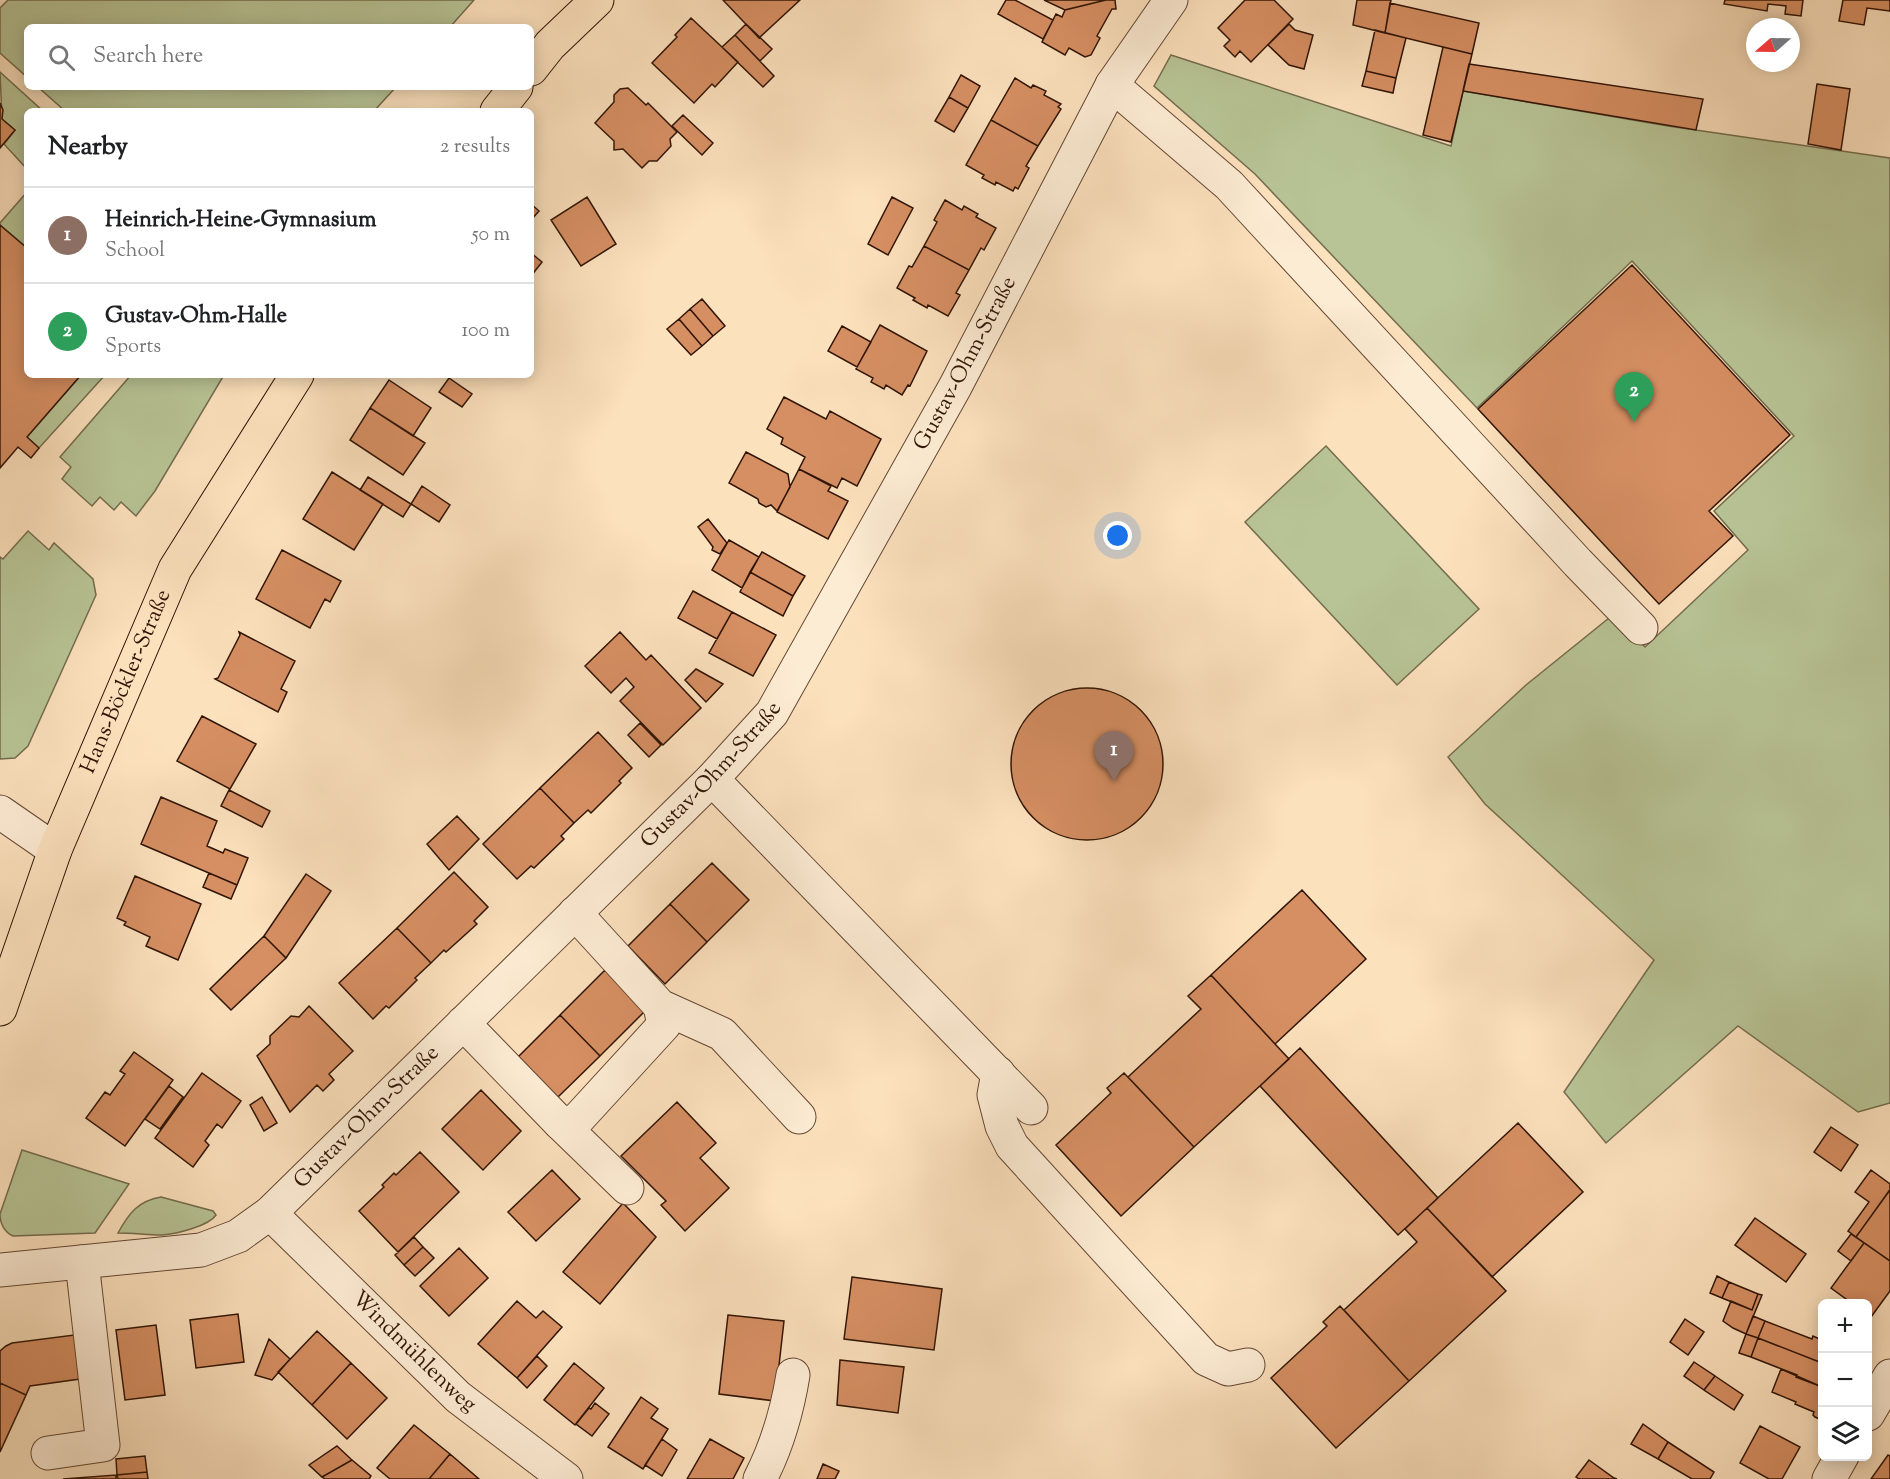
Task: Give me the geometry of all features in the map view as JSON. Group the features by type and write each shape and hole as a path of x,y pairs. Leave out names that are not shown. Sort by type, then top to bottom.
{"main road":[{"path":"534,65 550,45 597,0"},
{"path":"499,108 514,90"},
{"name":"Hans-Böckler-Straße","path":"0,1009 55,850 175,569 295,378"}],"street":[{"name":"Gustav-Ohm-Straße","path":"0,1270 201,1250 238,1236 270,1213 712,778 772,713 955,387 1112,85 1170,0"},
{"path":"1112,85 1229,185 1578,563 1641,628"},
{"path":"712,778 1031,1108"},
{"path":"0,812 55,850"},
{"path":"575,913 660,1006 722,1034 799,1117"},
{"path":"560,1123 576,1121 664,1025 660,1006"},
{"path":"464,1023 560,1123 627,1188"},
{"path":"998,1073 994,1095 1002,1126 1012,1146 1206,1359 1228,1369 1248,1365"},
{"name":"Windmühlenweg","path":"270,1213 458,1397 566,1479"},
{"path":"48,1453 103,1444 82,1262"},
{"path":"760,1479 780,1434 793,1376"},
{"path":"1872,1407 1890,1376"},
{"path":"1829,1479 1839,1461"}],"green space":[{"path":"8,0 474,0 453,24 24,24 24,74 0,53 0,8"},
{"path":"1171,55 1451,146 1463,91 1668,126 1890,158 1890,1103 1858,1112 1738,1026 1606,1143 1564,1092 1654,960 1485,804 1448,757 1526,685 1614,614 1645,647 1748,550 1714,511 1794,436 1632,261 1477,408 1255,174 1154,86"},
{"path":"0,72 40,108 24,108 24,166 4,144 15,130 2,119"},
{"path":"41,90 393,90 377,108 62,108"},
{"path":"24,195 24,245 0,223"},
{"path":"78,378 102,378 39,448 27,437"},
{"path":"128,378 222,378 155,491 136,516 121,502 114,510 100,497 92,506 62,479 71,467 60,457"},
{"path":"1326,446 1479,609 1397,685 1245,522"},
{"path":"28,531 49,550 54,543 93,579 96,595 28,746 15,758 0,759 0,557 3,559"},
{"path":"22,1150 129,1184 95,1233 13,1236 3,1227 0,1214"},
{"path":"161,1197 213,1211 216,1215 207,1223 175,1233 162,1235 118,1233 135,1209"}],"building":[{"path":"723,0 800,0 759,38"},
{"path":"1006,0 1015,0 1053,20 1043,39 998,14"},
{"path":"1044,0 1106,0 1065,10"},
{"path":"1115,0 1116,9 1112,9 1097,36 1100,38 1091,55 1085,57 1069,48 1065,55 1042,42 1056,14 1062,17 1065,10"},
{"path":"1245,0 1274,0 1293,19 1251,62 1240,51 1235,57 1224,46 1230,40 1218,28"},
{"path":"1357,0 1391,0 1385,33 1353,25"},
{"path":"1725,0 1803,0 1801,16 1785,14 1786,6 1768,4 1767,11 1724,4"},
{"path":"1843,0 1890,0 1890,11 1867,8 1864,25 1839,21"},
{"path":"1390,3 1479,23 1472,54 1385,33"},
{"path":"691,18 738,62 715,87 712,84 694,103 652,63 677,37 675,35"},
{"path":"746,24 772,49 760,61 735,35"},
{"path":"1289,24 1295,30 1313,35 1304,69 1289,65 1268,45"},
{"path":"1375,30 1406,38 1396,78 1366,71"},
{"path":"735,35 774,76 763,87 722,47"},
{"path":"1443,47 1472,54 1451,142 1423,135"},
{"path":"1469,64 1703,99 1696,130 1463,91"},
{"path":"1366,71 1396,78 1393,93 1362,86"},
{"path":"961,75 980,86 968,108 949,97"},
{"path":"1015,78 1031,88 1033,85 1046,91 1044,95 1061,104 1058,107 1061,109 1038,146 991,120"},
{"path":"1817,84 1850,89 1841,150 1808,144"},
{"path":"628,88 646,105 648,103 677,132 670,139 671,146 657,161 649,161 642,168 623,149 614,150 614,141 595,123 614,102 614,95 620,89"},
{"path":"949,97 968,108 954,132 935,121"},
{"path":"0,103 3,110 2,119 15,130 0,148"},
{"path":"683,115 713,143 702,155 672,126"},
{"path":"991,120 1038,146 1026,166 1029,168 1018,189 1015,187 1013,191 982,178 984,175 966,165"},
{"path":"587,197 616,244 581,266 551,220"},
{"path":"892,197 913,208 888,255 868,244"},
{"path":"945,200 962,210 964,206 978,214 976,217 996,228 984,250 981,248 969,270 924,246 937,222 934,220"},
{"path":"534,207 539,211 534,217"},
{"path":"0,225 24,245 24,378 78,378 27,437 39,448 31,458 18,447 0,468"},
{"path":"924,246 969,270 956,293 960,295 948,316 928,305 927,308 897,288 909,266 912,267"},
{"path":"534,255 542,262 534,272"},
{"path":"1632,265 1790,435 1709,511 1733,536 1659,604 1478,409"},
{"path":"702,299 725,326 713,336 690,309"},
{"path":"690,309 713,336 702,346 679,319"},
{"path":"679,319 702,346 691,355 667,329"},
{"path":"880,325 927,351 910,386 908,385 902,395 886,385 884,389 871,382 873,378 856,369"},
{"path":"842,326 871,342 857,367 828,351"},
{"path":"449,378 472,394 462,407 439,392"},
{"path":"389,380 431,408 413,436 370,408"},
{"path":"784,397 826,419 830,411 881,439 857,486 842,478 837,488 799,469 805,457 781,444 783,438 767,429"},
{"path":"370,408 425,443 403,475 350,440"},
{"path":"746,452 788,474 790,487 777,511 771,505 766,507 759,503 758,499 729,483"},
{"path":"799,469 831,486 828,491 848,501 828,539 777,512"},
{"path":"332,472 383,504 354,550 303,519"},
{"path":"368,477 411,504 403,517 360,490"},
{"path":"422,486 450,505 439,522 411,504"},
{"path":"708,519 727,543 720,554 712,550 713,547 698,527"},
{"path":"729,540 759,557 742,588 712,570"},
{"path":"282,550 341,581 330,602 325,599 310,628 256,599"},
{"path":"762,552 805,576 793,596 750,572"},
{"path":"750,572 793,596 783,616 740,592"},
{"path":"693,591 732,612 717,639 678,618"},
{"path":"732,612 776,635 753,676 709,653"},
{"path":"239,632 295,661 281,689 287,692 278,712 215,679 218,678 240,635"},
{"path":"620,632 646,660 651,655 701,708 663,745 620,701 634,687 626,678 611,693 585,666"},
{"path":"696,669 723,684 706,702 685,680"},
{"path":"1087,688 1102,689 1116,694 1141,710 1157,735 1162,749 1162,779 1157,793 1141,818 1116,834 1102,839 1087,840 1072,839 1058,834 1033,818 1017,793 1012,779 1011,764 1012,749 1017,735 1033,710 1058,694 1072,689"},
{"path":"202,716 256,744 230,789 177,761"},
{"path":"640,723 661,745 649,757 628,735"},
{"path":"598,732 632,768 619,781 621,783 591,813 588,810 574,823 540,788"},
{"path":"540,788 574,823 561,836 564,839 534,868 531,866 517,879 483,844"},
{"path":"229,790 270,811 262,827 221,806"},
{"path":"161,797 217,821 207,846 223,853 225,849 248,858 237,885 141,844"},
{"path":"457,816 479,839 449,870 427,844"},
{"path":"712,863 749,900 707,942 670,904"},
{"path":"454,872 488,907 474,921 477,924 431,963 397,928"},
{"path":"209,873 237,885 231,899 203,887"},
{"path":"306,874 331,891 286,958 264,936"},
{"path":"135,876 201,904 178,960 146,946 150,937 124,925 126,922 117,918"},
{"path":"1302,890 1366,959 1275,1044 1211,975"},
{"path":"670,904 707,942 665,984 628,946"},
{"path":"397,928 431,963 389,1008 386,1006 373,1019 339,983"},
{"path":"264,936 286,958 231,1010 210,989"},
{"path":"605,970 645,1011 600,1056 560,1015"},
{"path":"1211,975 1289,1059 1194,1147 1128,1077 1201,1009 1188,996"},
{"path":"309,1006 353,1051 329,1074 334,1080 323,1091 317,1085 290,1112 257,1056 270,1044 270,1036 291,1016 299,1017"},
{"path":"560,1015 600,1056 557,1098 517,1058"},
{"path":"1300,1048 1438,1198 1398,1235 1260,1086"},
{"path":"134,1052 173,1080 125,1146 86,1118 105,1092 110,1095 125,1074 120,1071"},
{"path":"202,1073 241,1101 222,1128 217,1124 205,1141 209,1145 193,1167 155,1138"},
{"path":"1124,1073 1194,1147 1121,1216 1056,1145 1111,1093 1107,1088"},
{"path":"169,1086 183,1097 160,1129 145,1119"},
{"path":"481,1090 521,1131 483,1170 442,1129"},
{"path":"262,1097 277,1123 264,1131 250,1105"},
{"path":"677,1102 716,1143 700,1158 729,1188 685,1231 661,1205 666,1201 621,1156"},
{"path":"1518,1123 1583,1192 1492,1277 1427,1208"},
{"path":"1831,1127 1858,1145 1841,1171 1814,1152"},
{"path":"420,1152 459,1192 398,1252 359,1211 384,1187 382,1185 394,1173 396,1175"},
{"path":"552,1170 580,1199 536,1241 508,1212"},
{"path":"1871,1170 1890,1184 1890,1190 1856,1237 1848,1231 1869,1202 1855,1192"},
{"path":"1890,1192 1890,1261 1856,1237"},
{"path":"623,1203 656,1237 600,1304 563,1272"},
{"path":"1427,1208 1506,1291 1409,1381 1344,1310 1417,1242 1405,1229"},
{"path":"1755,1218 1806,1254 1786,1282 1735,1245"},
{"path":"1851,1234 1864,1243 1851,1261 1838,1251"},
{"path":"414,1237 423,1247 404,1265 395,1255"},
{"path":"1864,1243 1890,1261 1890,1291 1872,1316 1872,1299 1846,1299 1831,1288"},
{"path":"423,1247 434,1258 415,1276 404,1265"},
{"path":"459,1248 488,1278 449,1316 420,1286"},
{"path":"1717,1276 1729,1282 1722,1298 1710,1293"},
{"path":"852,1277 942,1289 934,1350 844,1339"},
{"path":"1729,1282 1758,1294 1752,1310 1722,1298"},
{"path":"1758,1294 1762,1295 1746,1334 1723,1321 1731,1301 1752,1310"},
{"path":"517,1301 536,1318 543,1311 562,1327 517,1378 478,1344"},
{"path":"1340,1306 1409,1381 1336,1448 1271,1378 1327,1326 1323,1322"},
{"path":"238,1314 244,1362 196,1368 190,1320"},
{"path":"728,1315 784,1321 775,1401 719,1394"},
{"path":"1753,1316 1765,1321 1758,1338 1746,1334"},
{"path":"1685,1319 1704,1332 1688,1355 1670,1342"},
{"path":"1765,1321 1812,1339 1813,1336 1818,1338 1818,1361 1758,1338"},
{"path":"156,1325 165,1395 125,1400 116,1330"},
{"path":"317,1331 351,1363 312,1405 278,1372"},
{"path":"82,1334 87,1378 30,1386 26,1395 0,1383 0,1351 6,1346 12,1343"},
{"path":"1746,1334 1758,1338 1751,1357 1739,1353"},
{"path":"1758,1338 1818,1361 1818,1385 1796,1377 1797,1375 1751,1357"},
{"path":"269,1339 290,1359 272,1380 255,1375"},
{"path":"537,1356 547,1366 527,1388 517,1378"},
{"path":"840,1360 904,1367 898,1413 837,1405"},
{"path":"1694,1362 1715,1376 1704,1390 1684,1376"},
{"path":"351,1363 387,1398 347,1439 312,1405"},
{"path":"574,1363 604,1388 575,1425 544,1400"},
{"path":"1781,1369 1818,1385 1818,1418 1813,1415 1814,1412 1772,1392"},
{"path":"1715,1376 1743,1395 1734,1410 1704,1390"},
{"path":"0,1383 26,1395 0,1452"},
{"path":"641,1397 658,1409 651,1418 668,1429 643,1469 608,1447"},
{"path":"595,1403 609,1414 592,1436 576,1424"},
{"path":"1643,1424 1668,1442 1658,1459 1631,1444"},
{"path":"414,1425 450,1454 429,1479 390,1479 377,1468"},
{"path":"1760,1426 1800,1447 1782,1479 1769,1479 1740,1463"},
{"path":"662,1439 677,1450 662,1476 645,1465"},
{"path":"710,1439 744,1458 733,1479 687,1479"},
{"path":"1668,1442 1714,1472 1710,1479 1692,1479 1658,1459"},
{"path":"337,1446 352,1460 322,1477 309,1465"},
{"path":"450,1454 479,1479 429,1479"},
{"path":"1888,1455 1890,1456 1890,1479 1871,1479"},
{"path":"145,1456 147,1472 117,1475 116,1459"},
{"path":"352,1460 371,1476 369,1479 325,1479 322,1477"},
{"path":"1589,1460 1617,1479 1579,1479 1576,1477"},
{"path":"823,1464 839,1471 835,1479 817,1479"},
{"path":"147,1472 148,1479 118,1479 117,1475"},
{"path":"116,1475 116,1479 63,1479"}],"place":[{"name":"Gustav-Ohm-Halle","path":"1634,422"},
{"name":"Heinrich-Heine-Gymnasium","path":"1114,781"}]}
